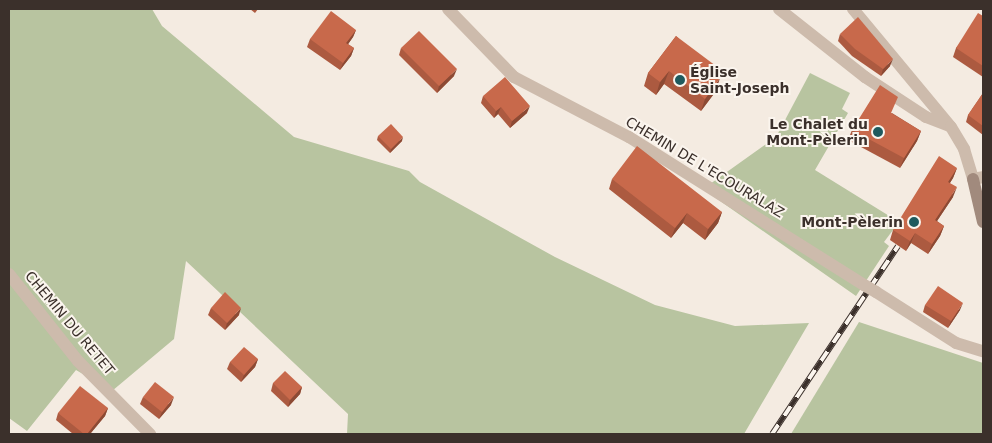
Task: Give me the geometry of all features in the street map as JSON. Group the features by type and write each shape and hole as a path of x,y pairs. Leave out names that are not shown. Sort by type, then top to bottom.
{"street":[{"name":"CHEMIN DE L'ECOURALAZ","path":"448,9 514,77 629,136 956,343 983,351"},
{"path":"779,9 865,77 926,117 951,127"},
{"path":"853,9 951,127 964,148 978,178 983,222"},
{"name":"CHEMIN DU RETET","path":"9,274 78,361 150,434"}],"green space":[{"path":"9,9 152,9 162,26 294,137 409,171 420,182 555,257 655,305 735,326 809,323 744,434 347,434 348,414 186,261 174,339 112,391 76,370 27,431 9,418"},
{"path":"810,73 850,93 842,109 848,113 815,170 899,222 884,242 889,246 856,296 703,189 776,137"},
{"path":"859,322 983,363 983,434 791,434"}],"building":[{"path":"331,11 356,30 346,43 354,48 343,63 310,39"},
{"path":"978,13 983,16 983,66 956,48"},
{"path":"858,17 893,59 883,69 855,49 840,34"},
{"path":"419,31 457,69 439,86 401,48"},
{"path":"676,36 716,66 712,72 720,78 705,99 669,71 660,82 648,73"},
{"path":"505,77 530,106 512,121 501,107 496,111 483,96"},
{"name":"Le Chalet du Mont-Pèlerin","path":"880,85 898,97 891,113 921,131 904,158 852,130"},
{"path":"983,93 983,126 968,115"},
{"path":"391,124 403,137 391,149 378,136"},
{"path":"637,146 722,212 708,229 687,213 675,228 612,179"},
{"path":"939,156 957,168 948,182 957,187 935,220 944,226 932,244 915,233 910,241 893,230"},
{"path":"938,286 963,303 951,321 925,305"},
{"path":"225,292 241,308 227,323 211,308"},
{"path":"244,347 258,359 244,375 230,362"},
{"path":"285,371 302,387 290,400 273,383"},
{"path":"155,382 174,397 162,412 143,397"},
{"path":"80,386 108,408 87,434 84,434 58,413"}],"railway":[{"path":"772,434 898,246"}],"place":[{"name":"Église Saint-Joseph","path":"680,80"},
{"name":"Le Chalet du Mont-Pèlerin","path":"878,132"},
{"name":"Mont-Pèlerin","path":"914,222"}]}
